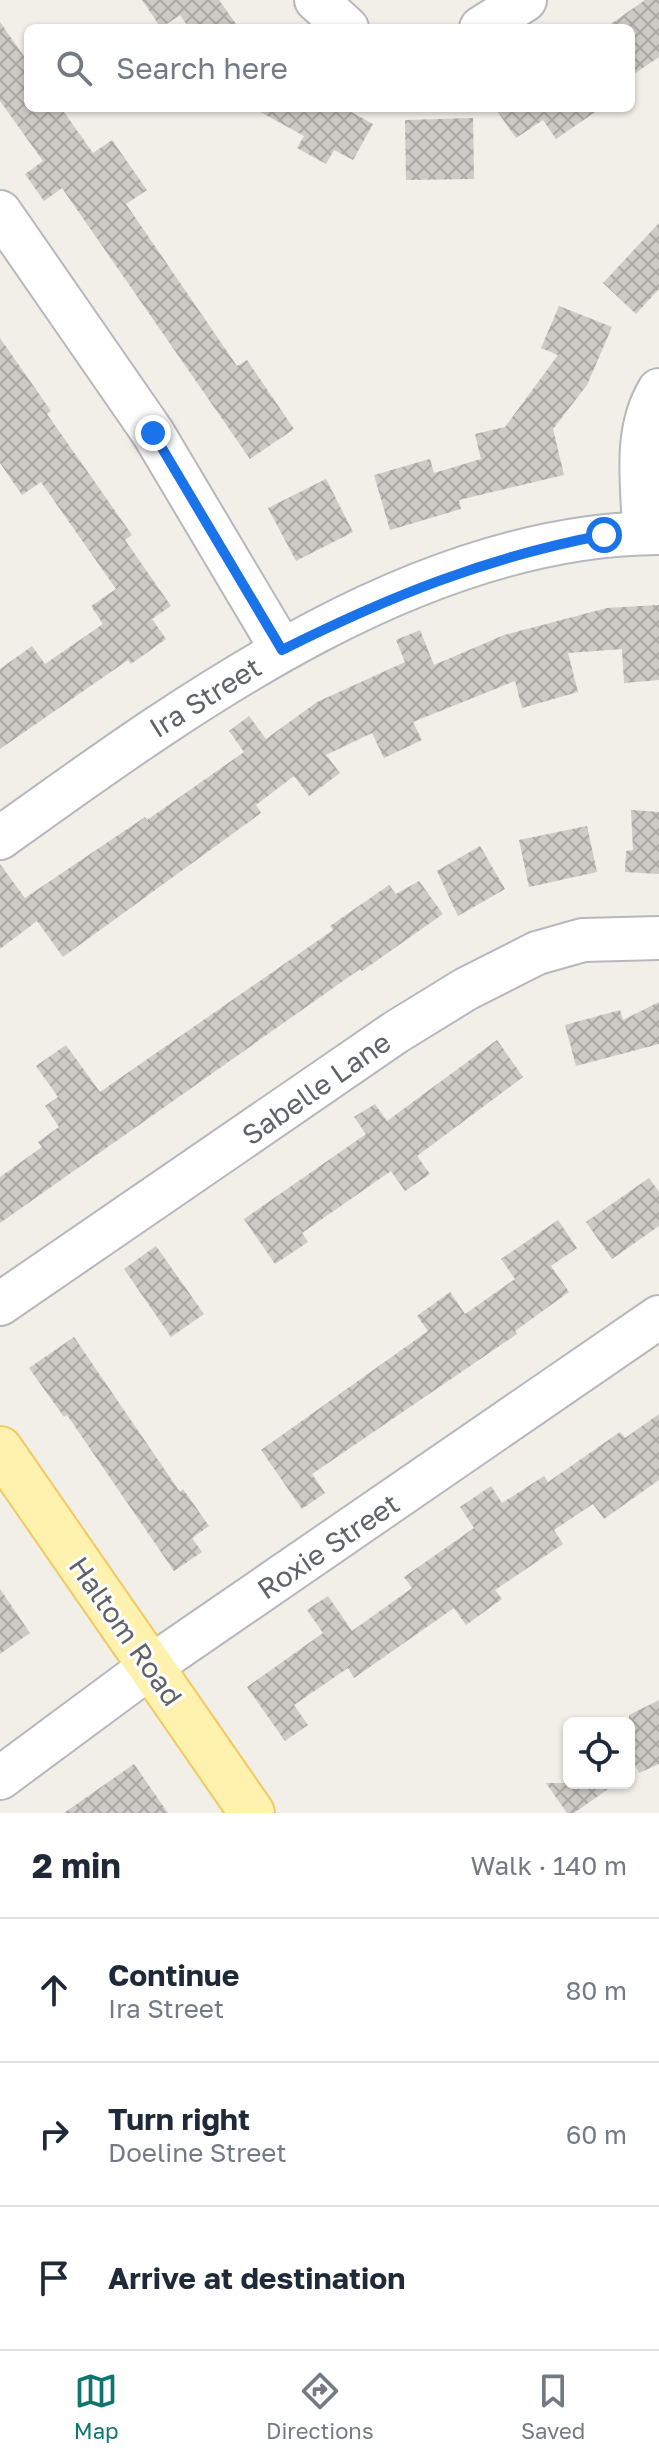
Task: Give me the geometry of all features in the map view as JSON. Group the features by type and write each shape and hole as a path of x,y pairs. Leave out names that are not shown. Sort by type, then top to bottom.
{"main road":[{"name":"Haltom Road","path":"0,1449 252,1813"}],"street":[{"path":"316,0 343,24"},
{"path":"487,24 525,0"},
{"path":"0,212 153,433 282,650"},
{"path":"652,533 641,438 647,409 659,390"},
{"name":"Ira Street","path":"0,838 173,715 282,650 353,614 465,570 531,549 604,535 652,533"},
{"name":"Sabelle Lane","path":"0,1304 396,1032 466,989 537,953 583,940 659,938"},
{"name":"Roxie Street","path":"0,1778 150,1667 659,1317"}],"building":[{"path":"142,0 219,0 236,24 186,24 180,15 167,24 158,24"},
{"path":"645,0 659,0 659,57 635,73 635,24 611,24"},
{"path":"0,22 24,56 24,112 64,112 93,153 112,140 147,190 126,204 237,366 247,360 294,429 250,459 62,188 44,201 25,174 43,161 0,101"},
{"path":"260,112 351,112 373,124 353,160 334,150 326,164 297,148 304,136"},
{"path":"498,112 595,112 556,139 543,120 516,138"},
{"path":"473,118 474,179 406,180 405,120"},
{"path":"659,223 659,289 636,314 603,283"},
{"path":"559,306 612,327 587,385 553,429 564,475 459,500 461,509 390,530 374,475 430,459 434,473 481,459 475,434 505,427 558,355 541,348"},
{"path":"0,338 51,411 47,414 132,535 125,540 171,606 152,619 166,639 131,664 128,660 0,749 0,669 32,646 45,664 103,624 91,606 116,589 41,482 22,495 0,463"},
{"path":"326,479 353,532 296,561 268,508"},
{"path":"659,605 659,680 624,683 622,649 568,653 578,692 522,708 515,681 413,722 422,740 384,758 372,733 326,755 340,773 309,796 294,776 256,805 261,813 63,957 37,921 0,949 0,864 25,898 145,817 147,820 244,752 229,731 249,716 266,739 317,702 405,662 396,640 420,630 434,665 504,635 607,608"},
{"path":"631,810 659,812 659,874 625,872 626,851 633,850"},
{"path":"587,826 597,872 529,887 519,840"},
{"path":"480,846 505,889 458,916 437,871"},
{"path":"419,881 443,914 0,1223 0,1177 42,1147 38,1142 59,1127 45,1106 58,1097 36,1066 66,1045 100,1092 333,930 330,926 389,885 396,894"},
{"path":"659,1002 659,1044 576,1066 565,1025 620,1010 623,1020"},
{"path":"497,1040 523,1077 417,1156 430,1174 405,1191 391,1171 302,1233 308,1242 275,1264 244,1219 366,1134 354,1117 375,1104 387,1121"},
{"path":"649,1178 659,1192 659,1226 612,1259 586,1222"},
{"path":"558,1220 577,1248 551,1266 569,1292 515,1331 517,1334 312,1474 325,1493 302,1509 261,1450 428,1331 417,1316 450,1292 465,1314 515,1279 501,1259"},
{"path":"156,1246 204,1314 171,1337 124,1269"},
{"path":"74,1337 180,1492 183,1489 209,1526 192,1538 202,1552 174,1571 67,1415 64,1417 29,1368"},
{"path":"659,1414 659,1480 604,1519 593,1504 554,1530 563,1544 495,1590 502,1599 466,1625 454,1608 354,1678 348,1668 294,1705 308,1725 285,1741 247,1687 323,1633 307,1610 328,1596 352,1631 412,1588 404,1577 474,1528 460,1507 491,1486 502,1503 544,1476 548,1482 620,1432 625,1438"},
{"path":"0,1589 30,1633 0,1654"},
{"path":"659,1700 659,1764 639,1773 635,1765 635,1717 629,1715"},
{"path":"134,1764 168,1813 64,1813"},
{"path":"546,1783 563,1783 563,1789 608,1789 574,1813 567,1813"}],"route":[{"path":"153,433 282,650 353,614 438,579 531,549 604,535"}]}
